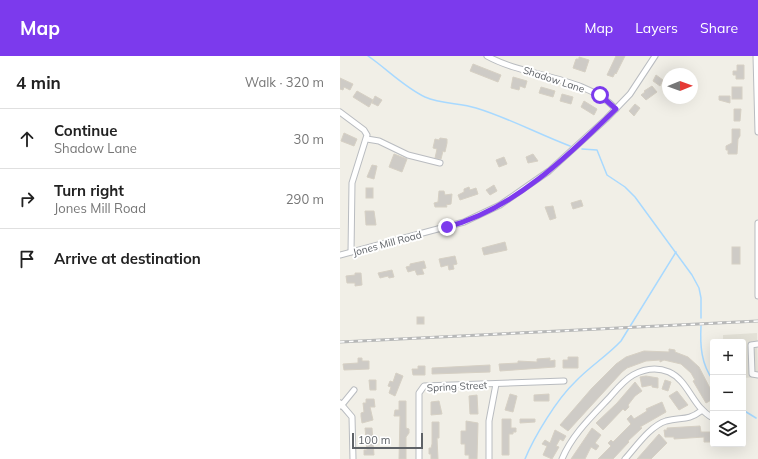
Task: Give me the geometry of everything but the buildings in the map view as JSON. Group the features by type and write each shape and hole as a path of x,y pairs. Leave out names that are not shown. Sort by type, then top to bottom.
{"street":[{"name":"Shadow Lane","path":"487,56 600,95 616,109"},
{"name":"Jones Mill Road","path":"340,255 464,222 490,211 516,195 549,171 616,109 630,94 655,56"},
{"path":"756,56 758,132"},
{"path":"340,112 364,130 367,139 352,182 351,252"},
{"path":"367,139 379,141 408,155 440,163"},
{"path":"758,224 758,296"},
{"path":"758,344 751,345 752,374 758,375"},
{"path":"562,459 569,445 585,424 624,382 640,371 657,369 669,372 676,376 701,411 710,416"},
{"name":"Spring Street","path":"419,459 419,393 424,386 564,381"},
{"path":"489,459 489,421 496,384"},
{"path":"354,390 341,405 352,417 354,459"},
{"path":"625,459 660,424 671,420 687,419 701,411"}],"shaded area":[{"path":"757,333 758,377 746,378 746,339 723,339 723,335"}],"waterway":[{"path":"368,56 403,83 425,97 437,101 470,106 488,112 570,146"},
{"path":"582,149 597,150 607,175 625,187 635,197 692,275 699,288 701,298 701,318"},
{"path":"525,459 540,429 568,389 621,341 676,252"},
{"path":"701,326 702,354 710,376"},
{"path":"745,411 756,418"}],"railway":[{"path":"340,342 758,321"}],"route":[{"path":"447,227 472,220 490,211 516,195 549,171 616,109 600,95"}]}
